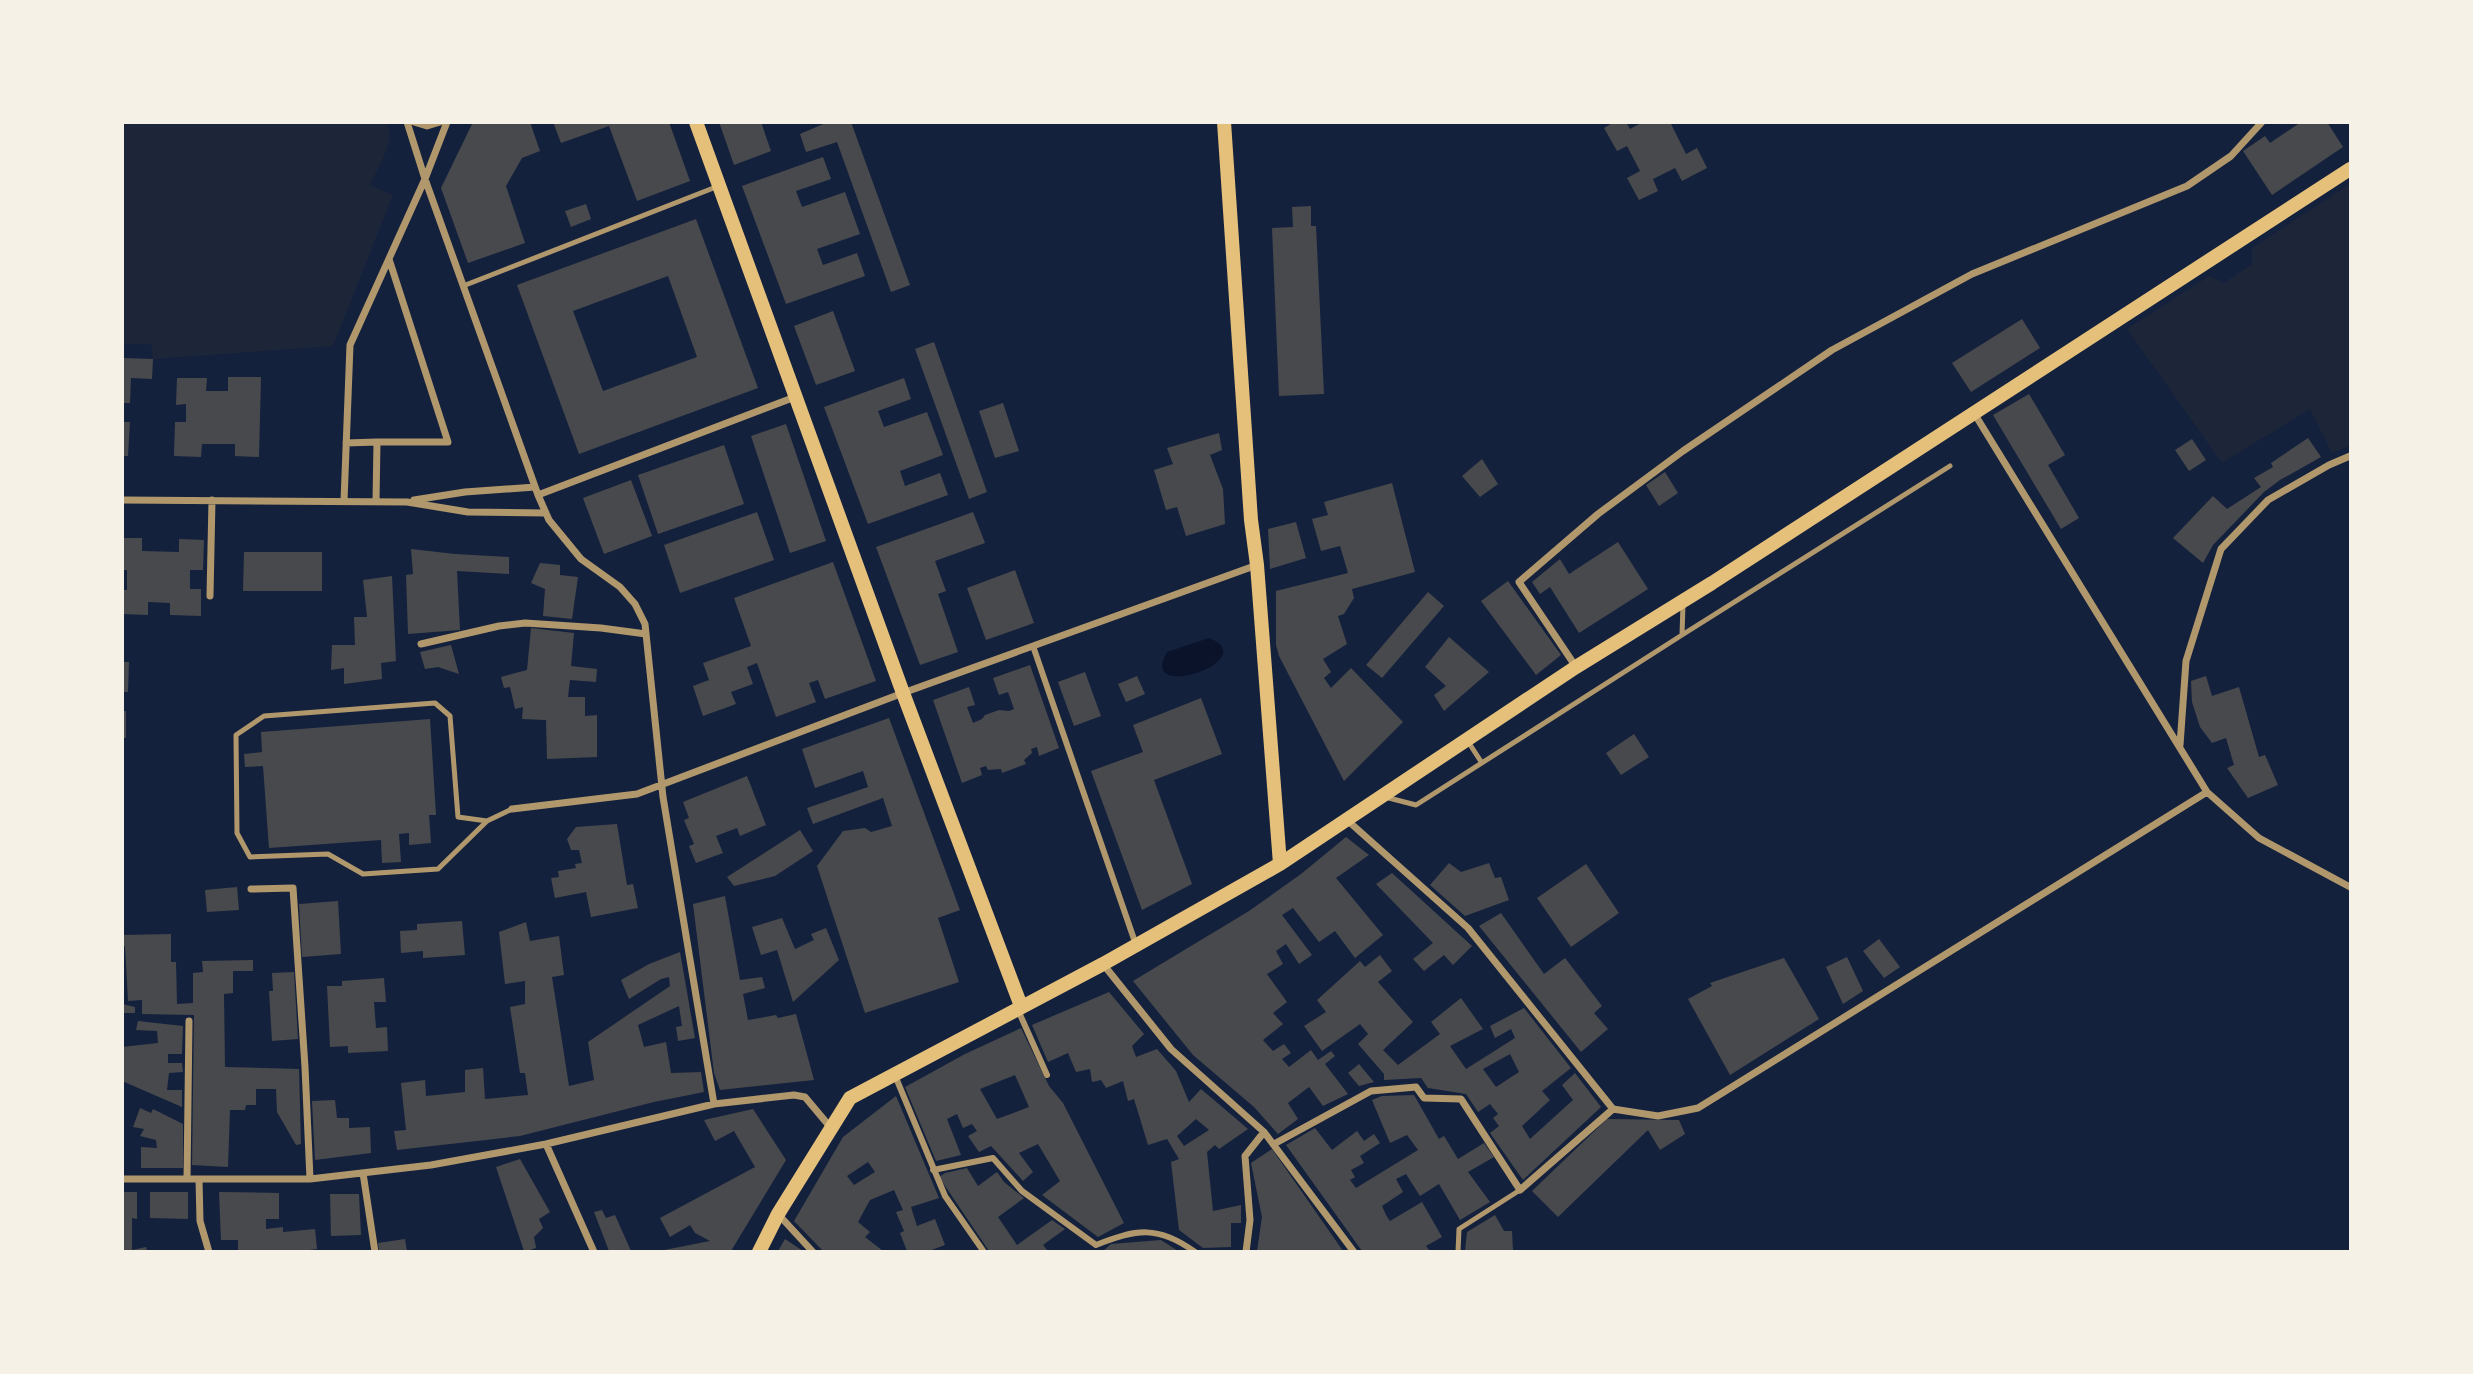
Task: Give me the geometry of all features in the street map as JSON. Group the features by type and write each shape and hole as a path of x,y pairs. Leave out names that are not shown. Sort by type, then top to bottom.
{"main road":[{"path":"696,122 1020,1007"},
{"path":"1224,122 1251,520 1257,565 1280,863"},
{"path":"759,1251 778,1214 850,1098 1103,964 1280,863 1576,667 1683,601 2350,169"}],"street":[{"path":"407,122 463,286 546,513 581,559 620,587 635,604 645,624 662,785 714,1104"},
{"path":"414,122 427,126 440,122"},
{"path":"344,501 350,345 425,179 447,122"},
{"path":"1576,667 1519,582 1598,514 1832,350 1972,274 2187,186 2231,156 2262,122"},
{"path":"346,443 448,442 389,258"},
{"path":"407,502 465,492 536,491 796,397"},
{"path":"1974,413 2207,792 2259,838 2350,887"},
{"path":"376,501 377,442"},
{"path":"2180,747 2186,661 2221,549 2268,500 2350,456"},
{"path":"122,499 407,502 468,512 546,513"},
{"path":"209,596 212,500"},
{"path":"512,809 637,794 903,693 1257,565"},
{"path":"421,644 499,626 525,623 646,634"},
{"path":"1033,646 1136,945"},
{"path":"1347,820 1468,928 1613,1108 1658,1116 1698,1108 2207,792"},
{"path":"251,889 293,888 310,1179"},
{"path":"1103,964 1171,1049 1264,1132 1354,1251"},
{"path":"1020,1007 1047,1075"},
{"path":"187,1179 189,1021"},
{"path":"894,1073 945,1196 984,1251"},
{"path":"1274,1144 1371,1091 1416,1087 1424,1098 1461,1099 1520,1190 1613,1108"},
{"path":"122,1179 310,1179 431,1165 546,1144 714,1104 794,1095 805,1097 831,1128"},
{"path":"1247,1251 1250,1220 1245,1156 1264,1132"},
{"path":"546,1144 594,1251"},
{"path":"933,1170 993,1158 1022,1191 1096,1245 1125,1233 1163,1233 1195,1251"},
{"path":"363,1173 374,1251"},
{"path":"199,1179 200,1221 209,1251"},
{"path":"778,1214 813,1251"}],"lane":[{"path":"463,286 719,186"},
{"path":"1382,797 1416,805 1950,466"},
{"path":"1682,635 1683,601"},
{"path":"487,821 458,817 450,716 435,703 264,716 236,735 237,832 250,857 328,854 363,874 438,869 487,821 512,809"},
{"path":"1467,740 1482,763"},
{"path":"1458,1251 1459,1229 1520,1190"}],"shaded area":[{"path":"122,123 388,123 390,130 387,146 370,185 393,195 333,346 153,359 151,344 123,344"},
{"path":"2350,184 2350,446 2332,453 2310,409 2222,463 2127,329 2209,276 2224,283 2252,264 2252,248"},
{"path":"1209,638 1222,647 1222,657 1212,666 1181,676 1168,675 1162,667 1167,652"}],"building":[{"path":"473,122 530,122 540,151 522,158 506,186 525,243 468,263 441,188"},
{"path":"553,122 669,122 690,181 637,201 609,126 561,143"},
{"path":"719,122 761,122 771,151 734,165"},
{"path":"828,122 851,122 910,285 891,292 837,142 806,152 800,134"},
{"path":"1614,122 1626,122 1630,129 1643,122 1670,122 1686,154 1697,148 1707,168 1682,181 1675,168 1653,179 1658,191 1639,200 1627,178 1640,171 1627,146 1617,151 1604,128"},
{"path":"2301,122 2327,122 2343,147 2272,195 2243,151 2265,136 2270,143"},
{"path":"823,157 831,179 796,191 802,207 845,192 860,234 817,249 823,265 857,253 865,276 786,304 742,186"},
{"path":"586,204 591,219 571,227 565,211"},
{"path":"1311,206 1311,226 1316,226 1324,394 1279,396 1272,228 1293,227 1292,207"},
{"path":"696,219 758,388 579,454 517,285","holes":["668,276 697,357 603,391 573,311"]},
{"path":"833,311 855,371 816,385 794,326"},
{"path":"2022,319 2040,348 1971,392 1952,363"},
{"path":"934,342 987,492 969,499 915,349"},
{"path":"122,358 153,359 152,379 131,378 130,403 122,403"},
{"path":"228,377 261,377 259,457 235,456 235,444 202,444 201,457 174,456 175,422 186,422 186,404 176,405 177,378 207,378 206,391 228,391"},
{"path":"904,378 911,399 878,411 884,427 927,412 943,455 900,471 905,486 940,473 948,495 868,524 824,407"},
{"path":"2029,394 2065,455 2048,465 2079,518 2061,529 1993,415"},
{"path":"1003,403 1019,451 995,458 979,411"},
{"path":"122,422 130,422 128,456 122,456"},
{"path":"786,424 826,541 790,553 751,436"},
{"path":"1219,433 1222,450 1210,455 1223,489 1225,524 1186,536 1177,507 1166,510 1154,470 1173,464 1167,448"},
{"path":"2308,438 2321,457 2264,492 2213,545 2203,563 2173,538 2213,496 2227,509 2261,487 2254,478 2273,467 2271,463"},
{"path":"2192,439 2206,460 2189,471 2175,450"},
{"path":"724,445 744,504 658,534 638,475"},
{"path":"1482,459 1498,484 1480,497 1462,476"},
{"path":"1665,472 1678,493 1659,506 1646,485"},
{"path":"631,480 652,536 604,554 583,498"},
{"path":"1392,483 1415,572 1352,589 1354,598 1344,614 1338,616 1347,644 1323,659 1331,672 1324,678 1331,688 1351,668 1403,722 1344,781 1279,656 1276,645 1276,591 1348,573 1340,546 1321,551 1312,519 1328,515 1324,502"},
{"path":"757,512 774,560 680,593 664,545"},
{"path":"973,512 985,543 935,561 946,591 938,594 958,652 920,665 876,547"},
{"path":"1296,522 1306,558 1270,569 1268,529"},
{"path":"122,538 142,538 142,551 179,552 179,539 204,540 203,570 190,570 190,589 201,589 201,616 170,615 170,603 148,602 148,615 122,614 122,590 127,590 127,570 122,570"},
{"path":"1618,542 1648,589 1579,633 1550,587 1540,594 1532,582 1560,559 1569,574"},
{"path":"411,549 509,557 509,574 457,571 460,630 408,634 406,575 413,574"},
{"path":"244,552 322,552 322,591 243,591"},
{"path":"833,562 876,681 825,699 818,680 809,683 816,702 776,717 757,663 747,667 753,684 731,692 736,704 703,716 693,686 709,680 703,663 751,646 734,598"},
{"path":"540,563 560,565 560,575 578,577 572,619 543,616 545,589 531,583"},
{"path":"1015,570 1034,623 986,640 967,588"},
{"path":"392,576 396,661 381,663 382,679 344,684 344,668 331,670 332,645 355,645 354,617 367,617 363,580"},
{"path":"1508,581 1561,655 1536,675 1481,601"},
{"path":"1428,592 1444,606 1382,678 1366,665"},
{"path":"531,628 574,633 571,666 597,669 596,682 570,680 568,697 585,697 585,716 597,715 597,757 547,759 546,720 522,719 523,707 515,709 510,687 504,688 501,677 527,670"},
{"path":"1449,637 1489,672 1444,711 1434,695 1446,686 1425,667"},
{"path":"451,645 459,674 438,667 425,669 420,652"},
{"path":"122,662 129,662 128,692 122,692"},
{"path":"1030,665 1059,748 1039,756 1037,747 1031,749 1032,753 1024,760 1026,764 1002,773 1001,769 988,770 986,766 980,768 982,775 962,783 933,700 969,687 975,705 967,707 973,723 999,710 1009,711 1014,709 1008,692 999,695 993,678"},
{"path":"1085,672 1101,716 1074,726 1058,682"},
{"path":"1137,676 1145,694 1126,702 1118,684"},
{"path":"2206,676 2212,696 2239,687 2259,757 2265,755 2278,785 2248,798 2227,768 2234,765 2226,738 2212,743 2200,727 2192,702 2191,681"},
{"path":"1201,698 1222,754 1154,780 1192,884 1142,910 1091,771 1143,752 1133,725"},
{"path":"122,711 126,711 126,738 122,738"},
{"path":"889,718 960,910 938,918 959,982 865,1013 817,866 843,831 865,828 871,832 892,826 883,798 813,824 807,808 868,787 863,771 815,788 802,749"},
{"path":"430,719 436,815 429,815 431,843 409,845 409,833 399,834 401,862 382,863 381,840 269,848 263,766 245,767 244,754 262,752 261,732"},
{"path":"1634,734 1649,757 1621,775 1606,753"},
{"path":"747,776 766,825 740,836 737,828 716,836 723,853 696,863 689,846 694,844 684,820 689,818 683,802"},
{"path":"617,824 627,885 633,884 638,908 591,917 586,892 555,898 551,878 559,877 558,871 576,868 575,864 582,863 579,850 571,850 567,839 576,827"},
{"path":"800,830 813,851 775,876 734,886 727,877"},
{"path":"1346,837 1369,855 1336,878 1383,935 1355,958 1335,931 1319,942 1293,908 1282,915 1312,955 1299,964 1286,944 1276,951 1283,964 1267,974 1287,1002 1273,1013 1283,1024 1263,1040 1273,1051 1284,1044 1291,1053 1282,1059 1289,1067 1311,1050 1318,1060 1331,1051 1335,1056 1325,1064 1348,1094 1323,1106 1309,1087 1288,1103 1298,1119 1278,1134 1254,1107 1193,1055 1133,981 1249,911 1301,874"},
{"path":"1449,863 1461,872 1489,863 1495,878 1501,877 1509,900 1465,916 1430,885"},
{"path":"1586,864 1619,913 1571,947 1537,898"},
{"path":"1392,873 1472,946 1453,965 1444,955 1424,971 1413,959 1433,943 1376,884"},
{"path":"237,887 239,910 207,912 205,890"},
{"path":"725,896 740,980 762,977 765,988 743,994 748,1020 796,1014 814,1080 720,1090 714,1073 693,904"},
{"path":"338,901 341,954 302,957 299,904"},
{"path":"1501,913 1544,974 1565,958 1602,1006 1594,1013 1608,1029 1581,1052 1479,926"},
{"path":"782,918 795,949 814,940 811,934 826,928 839,960 793,1002 777,950 761,955 752,927"},
{"path":"462,921 465,955 423,958 423,951 401,953 400,931 417,930 417,924"},
{"path":"526,922 530,941 559,936 564,975 552,977 569,1086 594,1080 588,1042 670,986 669,977 661,979 629,999 621,980 649,964 680,952 695,1038 678,1041 676,1027 682,1026 679,1006 638,1025 644,1047 666,1042 671,1073 701,1072 704,1092 520,1136 397,1150 394,1131 406,1130 401,1083 425,1080 426,1096 465,1092 465,1070 483,1068 485,1099 528,1095 525,1073 520,1073 510,1007 525,1004 525,981 505,984 499,932"},
{"path":"171,934 171,962 176,962 177,1004 193,1003 193,973 203,972 202,961 253,960 253,971 233,971 233,993 224,994 225,1067 299,1069 301,1144 296,1145 277,1112 276,1089 256,1089 256,1105 246,1105 245,1110 230,1110 228,1167 192,1165 194,1015 142,1014 142,1000 128,1001 125,946 122,947 122,935"},
{"path":"1879,939 1900,967 1884,978 1863,951"},
{"path":"1380,955 1392,971 1378,982 1413,1022 1383,1050 1398,1065 1440,1034 1431,1022 1461,998 1483,1029 1450,1046 1466,1069 1515,1038 1511,1029 1495,1038 1490,1026 1524,1008 1571,1068 1542,1091 1550,1100 1522,1126 1530,1139 1573,1100 1562,1085 1575,1073 1601,1107 1523,1180 1490,1133 1499,1126 1493,1118 1498,1114 1490,1104 1478,1112 1466,1094 1428,1088 1421,1078 1384,1080 1384,1074 1358,1044 1368,1034 1360,1024 1322,1051 1304,1026 1326,1012 1317,1000 1360,961 1365,967","holes":["1510,1054 1519,1072 1496,1087 1483,1069"]},
{"path":"1847,957 1863,991 1843,1004 1826,967"},
{"path":"1784,958 1819,1019 1730,1075 1688,999 1712,986 1710,983"},
{"path":"294,972 298,1039 272,1041 269,991 273,991 272,973"},
{"path":"384,978 386,1002 374,1002 376,1028 387,1027 388,1051 348,1053 348,1046 330,1047 327,986 342,986 342,981"},
{"path":"1109,992 1144,1034 1132,1046 1136,1057 1157,1049 1176,1071 1189,1102 1201,1089 1248,1129 1219,1149 1215,1145 1207,1152 1213,1211 1241,1205 1241,1223 1231,1223 1231,1247 1203,1248 1179,1230 1171,1162 1179,1159 1167,1139 1148,1145 1134,1099 1128,1101 1123,1081 1106,1088 1101,1080 1092,1082 1090,1069 1076,1072 1068,1053 1048,1062 1032,1025","holes":["1196,1119 1209,1130 1184,1146 1177,1136"]},
{"path":"122,1004 135,1007 135,1013 122,1013"},
{"path":"138,1021 183,1026 182,1054 168,1054 168,1063 182,1063 183,1072 169,1073 167,1090 182,1090 182,1107 122,1081 122,1047 158,1043 157,1031 136,1030"},
{"path":"1021,1028 1049,1086 1063,1103 1124,1223 1098,1237 1042,1195 1060,1181 1038,1144 1019,1153 1033,1172 1023,1181 991,1146 979,1152 968,1136 977,1131 972,1124 963,1128 957,1114 947,1119 961,1155 936,1161 905,1087 965,1054","holes":["1015,1075 1029,1107 997,1119 980,1089"]},
{"path":"1359,1064 1374,1082 1359,1086 1348,1073"},
{"path":"1414,1095 1439,1139 1444,1136 1458,1159 1484,1143 1494,1157 1468,1172 1490,1202 1460,1220 1439,1184 1420,1196 1406,1174 1396,1179 1403,1192 1382,1206 1386,1215 1390,1221 1422,1202 1442,1237 1426,1246 1430,1251 1362,1251 1286,1145 1315,1128 1332,1150 1357,1131 1364,1141 1374,1134 1380,1143 1360,1156 1364,1163 1351,1170 1355,1177 1350,1180 1356,1188 1418,1150 1407,1135 1390,1143 1372,1100 1382,1096"},
{"path":"896,1096 939,1198 911,1207 917,1226 935,1219 945,1245 929,1251 907,1251 900,1233 904,1231 896,1212 903,1210 894,1190 870,1200 858,1222 870,1232 865,1237 883,1251 823,1251 794,1221 843,1137","holes":["868,1162 875,1172 854,1185 847,1176"]},
{"path":"335,1100 337,1118 349,1118 349,1128 370,1127 371,1153 315,1160 312,1101"},
{"path":"140,1108 151,1113 153,1109 183,1124 183,1168 141,1168 141,1147 157,1148 156,1140 140,1136 144,1129 133,1127"},
{"path":"753,1109 786,1160 731,1251 659,1251 710,1241 695,1233 690,1225 670,1237 660,1218 755,1167 734,1131 715,1141 704,1120"},
{"path":"1607,1119 1679,1120 1685,1134 1660,1150 1648,1130 1558,1217 1532,1191"},
{"path":"1272,1149 1343,1251 1257,1251 1262,1217 1251,1163"},
{"path":"520,1159 550,1212 539,1219 543,1228 534,1237 536,1248 527,1251 524,1251 496,1167"},
{"path":"967,1168 978,1186 997,1172 1004,1182 1024,1198 998,1217 1017,1245 1052,1220 1065,1229 1043,1245 1048,1251 989,1251 939,1177"},
{"path":"122,1192 137,1192 137,1219 132,1218 132,1250 146,1247 147,1251 122,1251"},
{"path":"150,1192 188,1192 188,1219 150,1218"},
{"path":"219,1192 279,1193 279,1219 266,1219 266,1229 283,1227 283,1232 315,1229 317,1249 238,1251 238,1240 221,1240"},
{"path":"330,1194 359,1194 361,1235 331,1236"},
{"path":"602,1210 606,1218 615,1215 631,1251 609,1251 594,1212"},
{"path":"1495,1215 1504,1231 1512,1231 1513,1251 1465,1251 1467,1232"},
{"path":"405,1239 407,1251 379,1251 378,1243"},
{"path":"785,1239 803,1251 778,1251"},
{"path":"1161,1240 1178,1251 1103,1251 1111,1244"}]}
